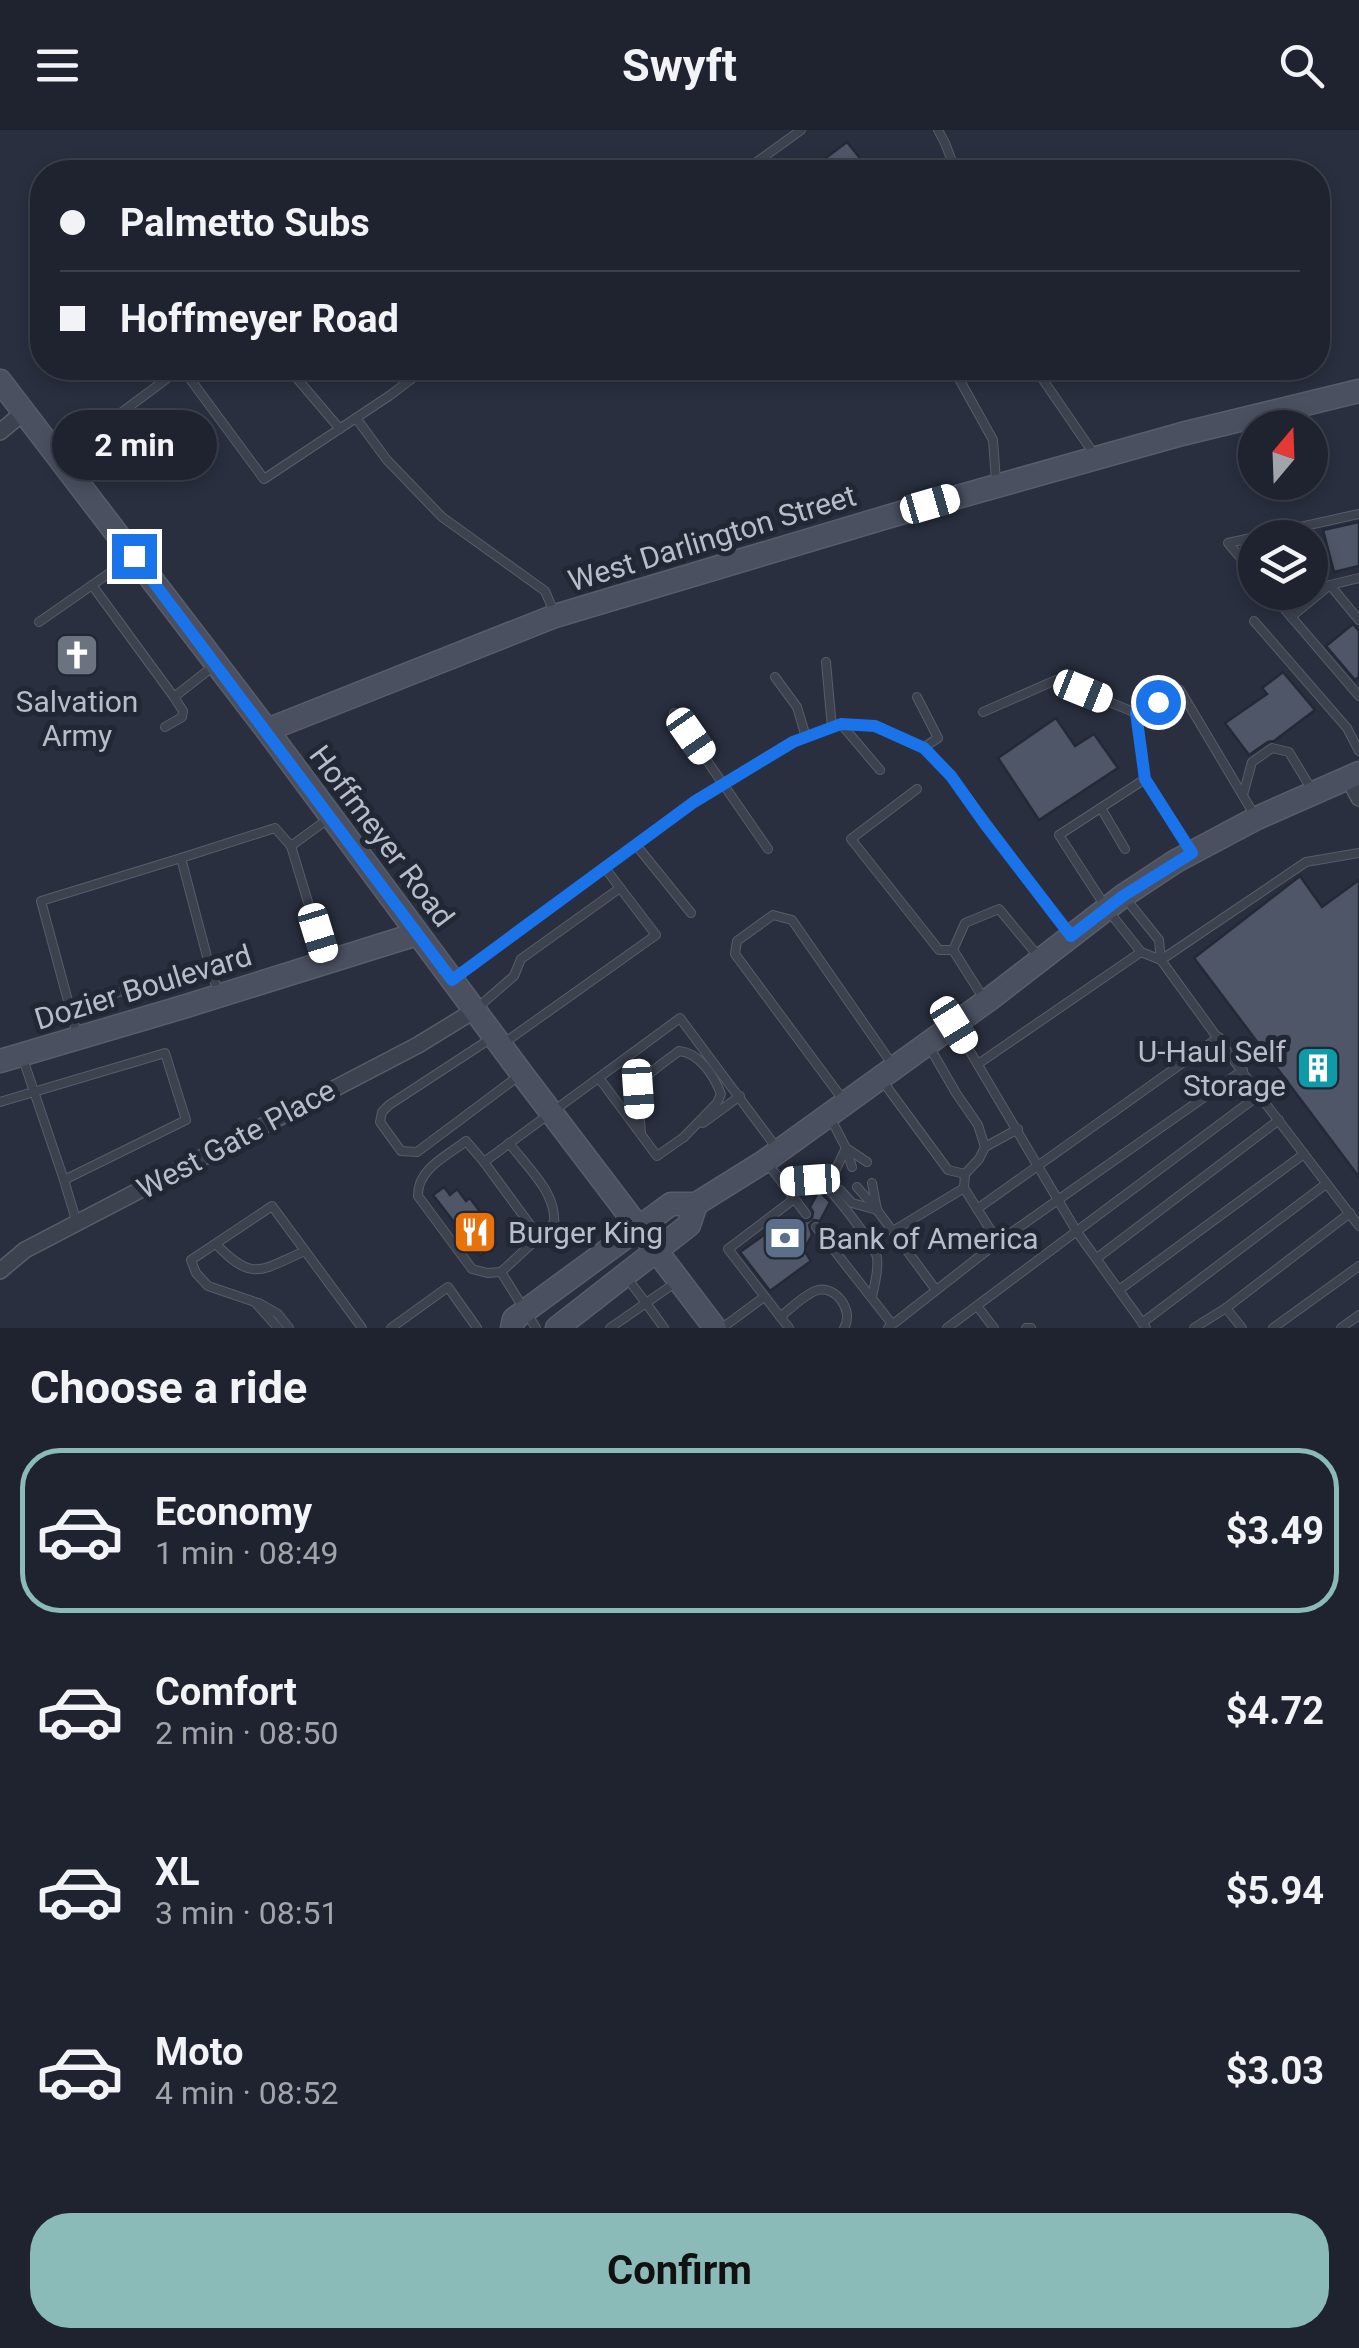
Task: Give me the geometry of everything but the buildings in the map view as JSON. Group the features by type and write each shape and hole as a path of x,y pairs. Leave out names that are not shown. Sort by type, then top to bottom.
{"main road":[{"name":"Hoffmeyer Road","path":"0,381 267,730 638,1228 719,1328"},
{"name":"West Darlington Street","path":"267,730 556,616 997,486 1272,410 1359,391"},
{"path":"524,1323 670,1204 696,1204 772,1156 986,1002 1115,902 1257,818 1354,775"},
{"name":"Dozier Boulevard","path":"11,1058 417,934"},
{"path":"557,1328 689,1225 696,1204"}],"street":[{"path":"0,432 24,412"},
{"path":"1354,775 1359,798"},
{"name":"West Gate Place","path":"0,1272 25,1250 418,1045 475,1010"}],"lane":[{"path":"760,160 801,130"},
{"path":"938,130 951,160"},
{"path":"60,458 165,380"},
{"path":"189,380 264,479 410,380"},
{"path":"298,380 340,429"},
{"path":"959,380 993,440 997,486"},
{"path":"1043,380 1097,458"},
{"path":"356,418 387,460 442,517 544,590 556,616"},
{"path":"1328,521 1359,514"},
{"path":"1238,542 1228,544 1238,555"},
{"path":"40,622 134,556"},
{"path":"1291,617 1330,585 1359,578"},
{"path":"92,585 183,712 182,717 164,728"},
{"path":"1330,585 1359,620"},
{"path":"1285,610 1359,696"},
{"path":"1254,622 1347,728 1359,751"},
{"path":"826,662 836,726 880,770"},
{"path":"174,697 216,664"},
{"path":"775,678 797,707 806,737"},
{"path":"983,712 1056,680 1136,713"},
{"path":"1136,713 1180,690 1257,818"},
{"path":"917,698 938,738 924,748"},
{"path":"674,713 768,849"},
{"path":"1136,713 1145,779 1192,853"},
{"path":"452,980 694,802 793,742 836,726 875,726 924,748 951,776 1071,936"},
{"path":"1243,795 1252,762 1272,748 1289,752 1314,792"},
{"path":"1145,779 1059,835 1115,902 1159,940 1161,960"},
{"path":"916,789 851,839 938,950 952,950"},
{"path":"1101,808 1126,849"},
{"path":"291,846 330,817"},
{"path":"78,1038 41,901 275,828 291,846 326,962"},
{"path":"636,845 691,913"},
{"path":"1161,960 1306,862 1359,853"},
{"path":"181,858 219,996"},
{"path":"522,1074 418,1152 401,1151 380,1122 388,1104 497,1041 656,936 605,868"},
{"path":"475,1010 514,976 521,959 620,888"},
{"path":"1115,902 1141,952 1161,960 1359,1226"},
{"path":"952,950 965,923 999,909 1041,960"},
{"path":"852,1166 837,1109 735,954 737,941 773,915 792,920 948,1170 965,1174"},
{"path":"952,950 986,1002"},
{"path":"978,1064 1141,952"},
{"path":"70,1005 210,968"},
{"path":"484,1162 680,1018 740,1096 782,1182 806,1214"},
{"path":"954,1025 1078,1232 1144,1326 1326,1184"},
{"path":"977,1209 1219,1037"},
{"path":"928,1044 978,1125 985,1147"},
{"path":"641,1134 638,1089 642,1078 679,1051 689,1052 699,1060 721,1094 682,1138"},
{"path":"0,1102 166,1054 186,1120 64,1180"},
{"path":"11,1058 34,1092 77,1223"},
{"path":"816,1227 890,1326 998,1242 1243,1070"},
{"path":"599,1078 657,1156 740,1096"},
{"path":"947,1328 1259,1095"},
{"path":"1097,1258 1279,1120"},
{"path":"998,1242 964,1188 965,1174 985,1147 1018,1128"},
{"path":"510,1143 552,1200 555,1212 554,1223 539,1237 501,1272 472,1269 418,1196 422,1175 466,1141 539,1237"},
{"path":"846,1148 866,1162"},
{"path":"835,1171 846,1148"},
{"path":"1119,1290 1304,1154"},
{"path":"782,1182 823,1183 860,1227 877,1258 872,1298"},
{"path":"872,1182 877,1210"},
{"path":"856,1187 936,1290"},
{"path":"893,1231 964,1188"},
{"path":"840,1190 852,1203 877,1210"},
{"path":"788,1328 728,1249 794,1198"},
{"path":"289,1328 265,1305 208,1286 191,1260 272,1206 362,1328"},
{"path":"1194,1328 1350,1213"},
{"path":"216,1244 234,1262 251,1270 305,1251"},
{"path":"1273,1328 1359,1266"},
{"path":"501,1272 524,1323"},
{"path":"625,1275 664,1328"},
{"path":"610,1328 678,1280"},
{"path":"391,1328 448,1287 477,1328"},
{"path":"780,1317 816,1290 825,1290 834,1293 848,1313 844,1328"},
{"path":"719,1328 764,1297"},
{"path":"255,1302 278,1328"},
{"path":"977,1306 994,1328"},
{"path":"1226,1308 1242,1328"},
{"path":"1342,1328 1359,1315"}],"place":[{"name":"Salvation Army","path":"77,655"},
{"name":"U-Haul Self Storage","path":"1318,1068"},
{"name":"Burger King","path":"475,1232"},
{"name":"Bank of America","path":"785,1238"}],"route":[{"path":"134,556 452,980 694,802 793,742 841,724 875,726 924,748 951,776 1071,936 1123,896 1192,853 1145,779 1136,713 1158,702"}]}
